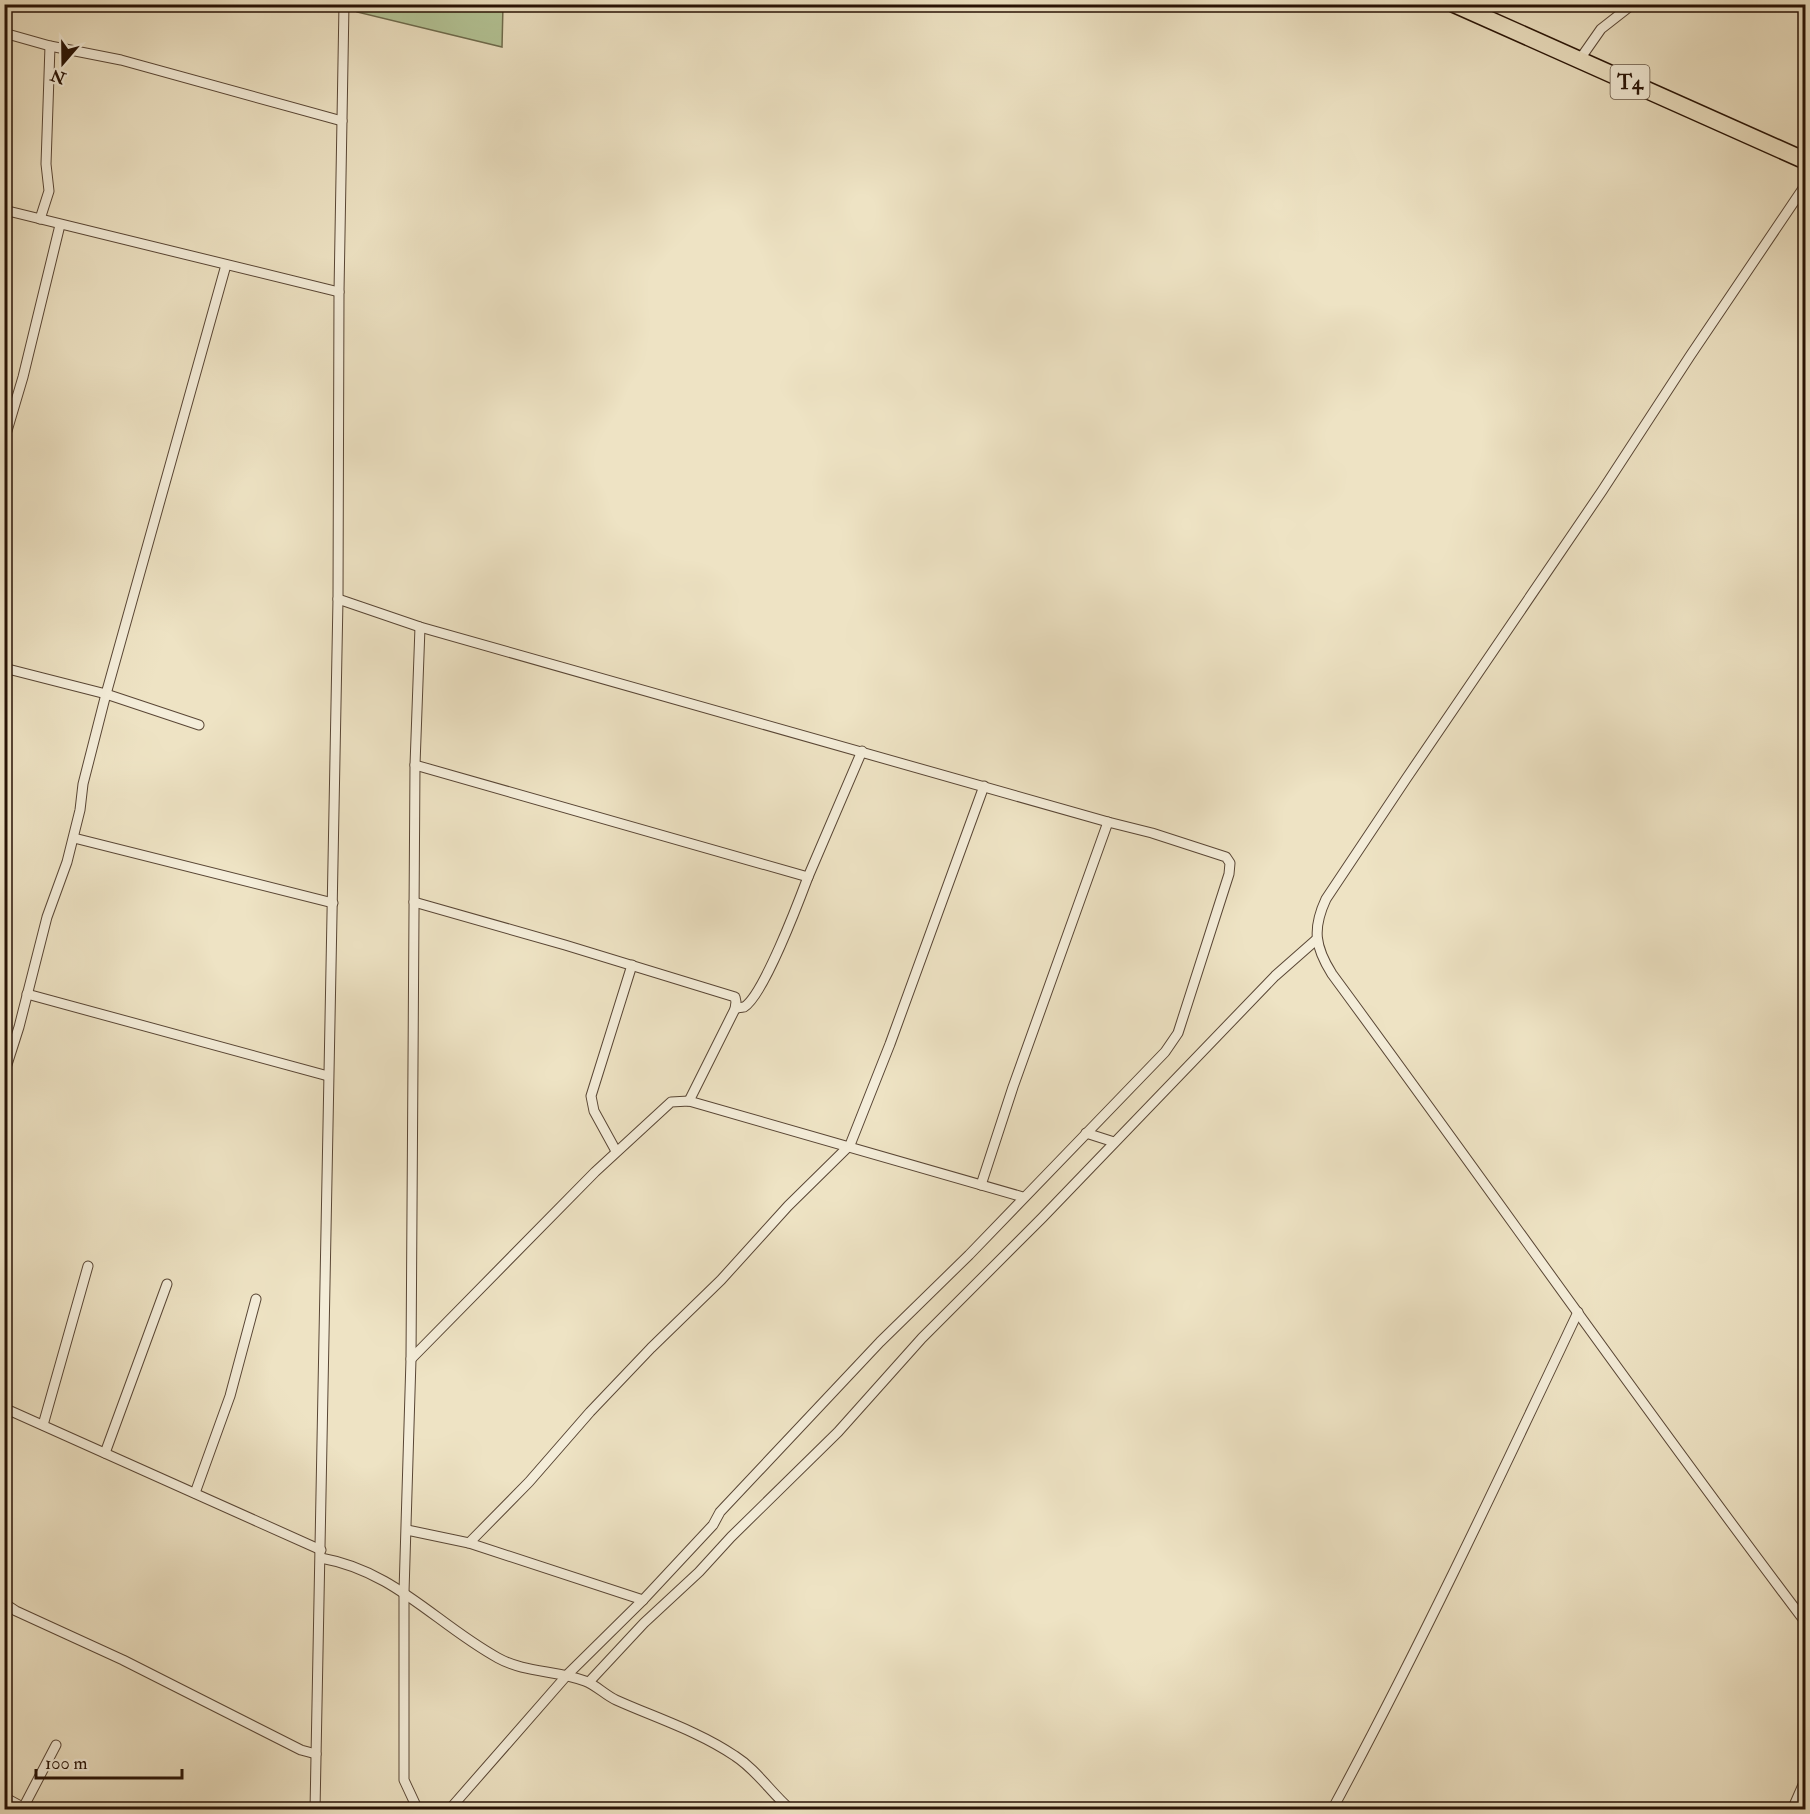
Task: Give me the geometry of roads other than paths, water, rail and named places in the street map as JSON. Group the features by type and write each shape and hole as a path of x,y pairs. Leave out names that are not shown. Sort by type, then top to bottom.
{"highway":[{"name":"T4","path":"1454,4 1806,161"}],"street":[{"path":"315,1809 338,599 339,292 344,4"},
{"path":"1580,59 1601,29 1633,4"},
{"path":"4,33 50,46 121,60 342,121"},
{"path":"40,219 48,191 46,164 50,46"},
{"path":"1806,184 1332,890 1318,916 1317,939 1320,955 1332,974 1700,1484 1806,1623"},
{"path":"4,210 339,292"},
{"path":"4,441 23,377 60,225"},
{"path":"4,1074 47,917 74,838 83,784 106,693 226,265"},
{"path":"338,599 420,627 1152,833 1226,857 1230,863 1178,1033 1165,1052 801,1425 720,1512 713,1525 643,1600 568,1674 449,1809"},
{"path":"418,1809 404,1780 404,1592 411,1359 415,765 420,627"},
{"path":"4,668 106,693 199,725"},
{"path":"735,1008 744,1007 752,999 777,953 862,751"},
{"path":"415,765 808,877"},
{"path":"469,1543 529,1482 590,1412 853,1140 984,786"},
{"path":"981,1185 1013,1086 1108,822"},
{"path":"74,838 333,903"},
{"path":"414,903 735,997 735,1008 688,1101"},
{"path":"589,1682 837,1432 922,1338 1042,1218 1275,976 1317,939"},
{"path":"616,1151 594,1111 591,1096 632,965"},
{"path":"27,994 328,1076"},
{"path":"411,1359 616,1151 671,1102 688,1101 1023,1197"},
{"path":"1086,1133 1114,1142"},
{"path":"44,1425 87,1266"},
{"path":"105,1453 167,1284"},
{"path":"195,1493 230,1396 256,1299"},
{"path":"1332,1809 1417,1646 1578,1312"},
{"path":"4,1408 195,1493 335,1561 370,1573 404,1592 464,1637 498,1658 531,1671 568,1674 589,1682 614,1699 669,1721 736,1757 791,1809"},
{"path":"407,1530 469,1543 625,1596 643,1600"},
{"path":"4,1603 16,1611 123,1660 301,1750 316,1754"},
{"path":"4,1797 24,1809 56,1745"},
{"path":"1792,1809 1806,1778"}]}
